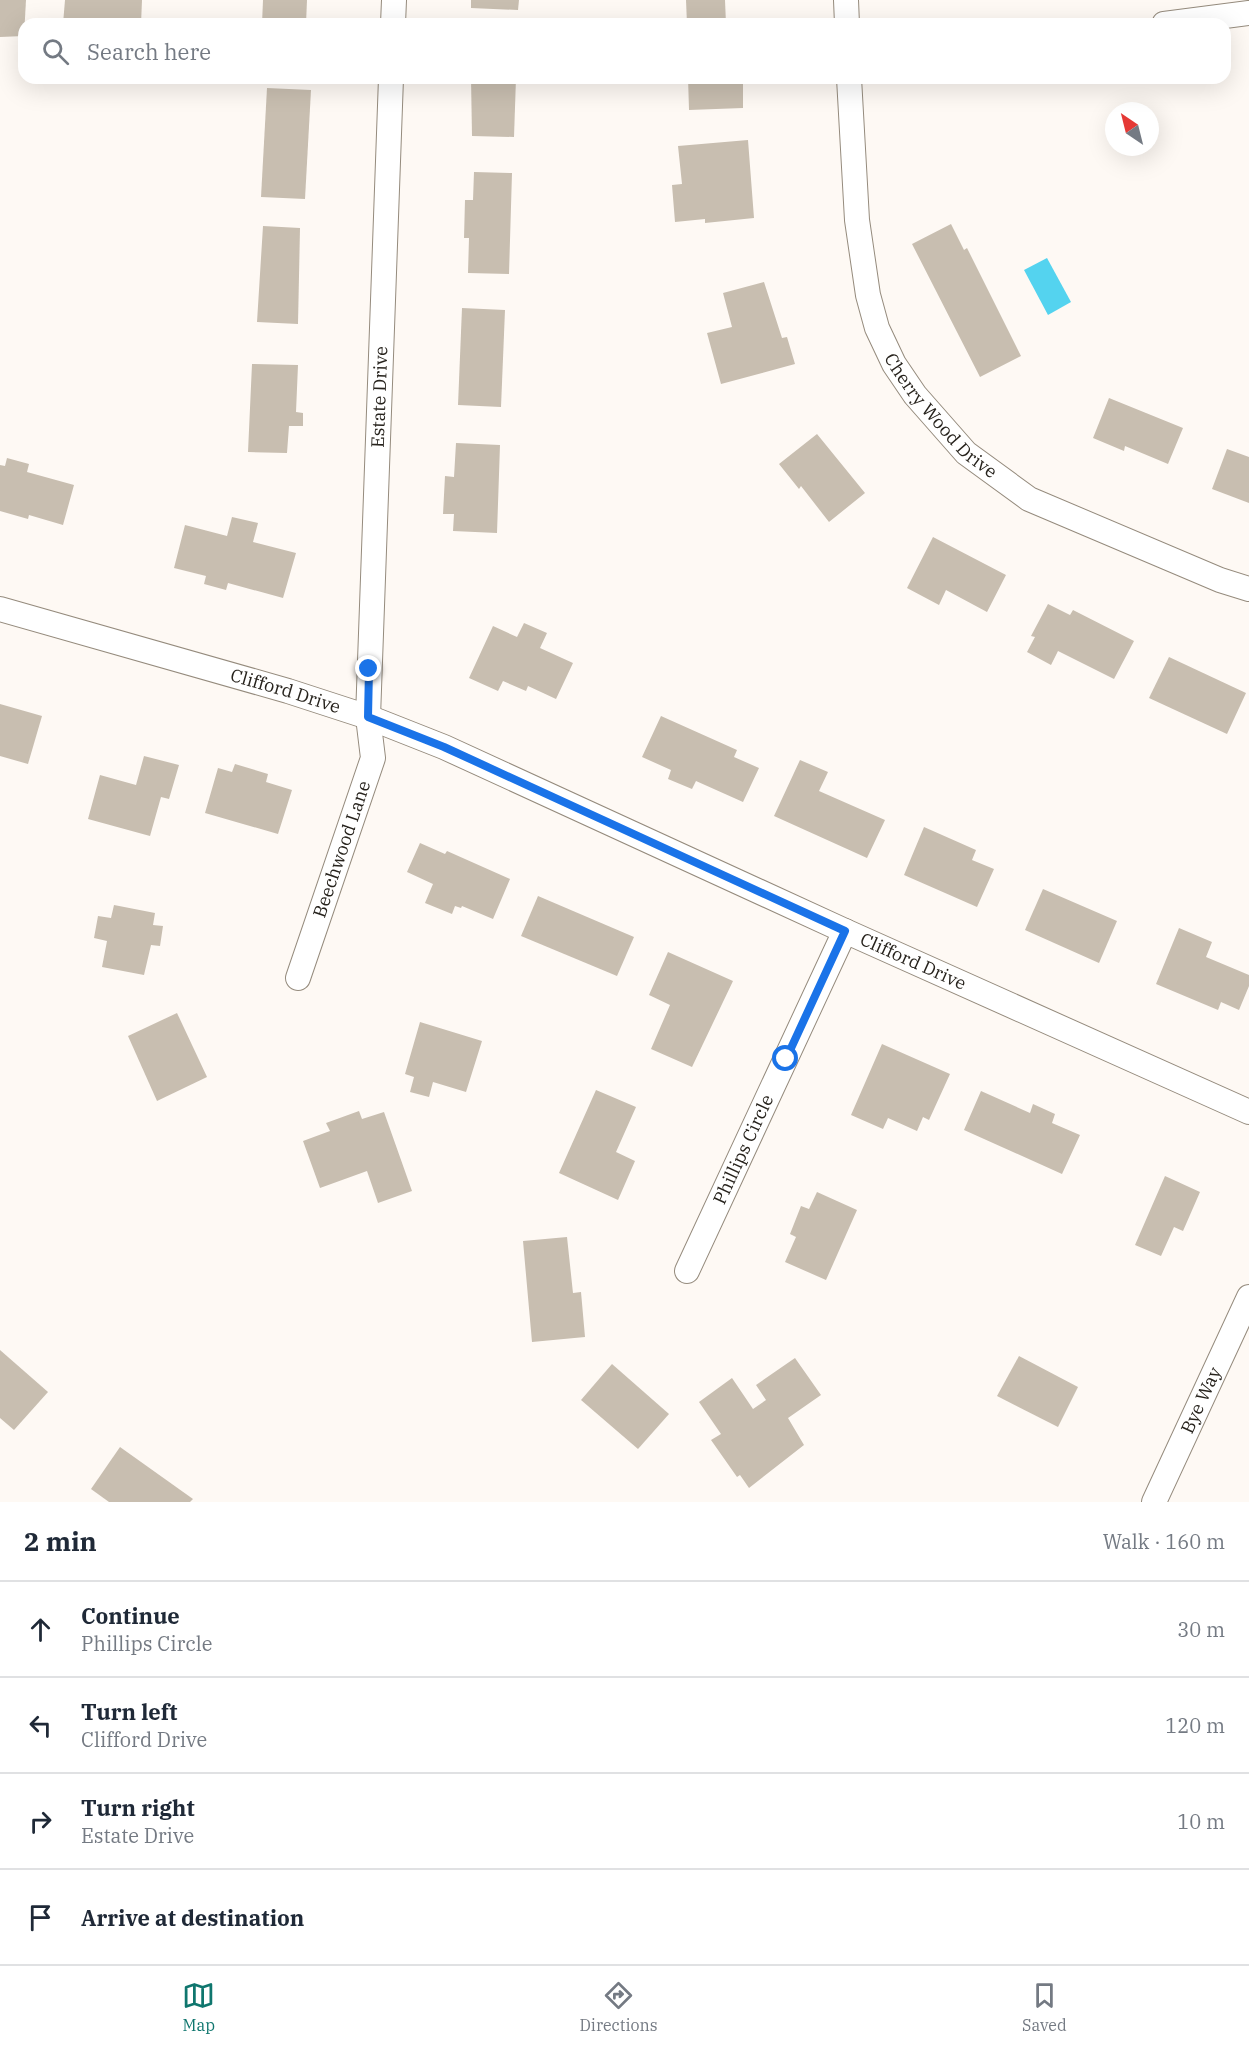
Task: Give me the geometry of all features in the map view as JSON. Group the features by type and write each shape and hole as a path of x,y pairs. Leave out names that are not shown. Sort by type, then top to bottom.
{"street":[{"path":"393,18 394,0"},
{"path":"846,0 847,18"},
{"path":"1210,18 1249,13"},
{"name":"Estate Drive","path":"368,717 391,84"},
{"name":"Cherry Wood Drive","path":"849,84 857,220 868,295 886,346 915,395 966,453 1029,499 1220,580 1249,589"},
{"name":"Clifford Drive","path":"0,609 288,691 368,717 444,747 845,931 1249,1112"},
{"name":"Beechwood Lane","path":"298,978 374,758 368,717"},
{"name":"Phillips Circle","path":"687,1271 845,931"},
{"name":"Bye Way","path":"1154,1502 1249,1297"}],"water":[{"path":"1047,258 1071,302 1048,315 1024,270"}],"building":[{"path":"0,0 26,0 25,18 18,18 18,36 0,37"},
{"path":"65,0 142,0 141,18 64,18"},
{"path":"263,0 307,0 306,18 262,18"},
{"path":"471,0 519,0 518,10 471,8"},
{"path":"686,0 725,0 726,18 687,18"},
{"path":"471,84 516,84 514,137 472,136"},
{"path":"688,84 743,84 743,108 689,110"},
{"path":"267,88 311,90 305,199 261,197"},
{"path":"748,140 754,218 705,223 705,219 675,222 672,185 682,184 678,146"},
{"path":"474,172 512,173 509,274 468,273 469,238 464,238 465,200 473,200"},
{"path":"951,224 964,250 967,248 1021,356 980,377 912,244"},
{"path":"263,226 300,228 298,324 257,322"},
{"path":"764,282 782,338 787,337 795,364 721,384 707,333 732,327 723,293"},
{"path":"462,308 505,310 501,407 458,405"},
{"path":"252,364 298,365 296,412 303,413 303,426 289,426 287,453 248,452"},
{"path":"1109,398 1183,428 1168,464 1125,446 1124,451 1093,438"},
{"path":"817,434 865,493 829,522 801,486 799,489 779,464"},
{"path":"456,443 500,445 497,533 453,531 454,514 443,514 445,476 454,477"},
{"path":"1227,449 1249,457 1249,503 1212,489"},
{"path":"7,458 29,464 27,472 74,485 63,525 29,515 28,519 0,511 0,465 5,466"},
{"path":"232,517 258,523 253,542 296,553 283,598 228,583 226,590 204,584 206,576 174,568 185,525 227,536"},
{"path":"933,537 1006,575 987,612 946,590 939,605 907,588"},
{"path":"1048,604 1070,615 1073,610 1134,641 1114,679 1058,651 1051,665 1027,652 1035,637 1031,636"},
{"path":"524,623 547,633 540,648 573,663 556,699 528,686 526,691 503,681 498,691 469,678 493,626 517,637"},
{"path":"1169,657 1246,693 1227,734 1149,698"},
{"path":"0,704 42,716 28,764 0,756"},
{"path":"661,716 737,750 734,757 759,768 743,802 696,781 692,789 668,779 671,770 642,757"},
{"path":"144,756 179,765 169,799 161,797 150,836 88,819 100,775 136,785"},
{"path":"800,760 828,772 819,791 885,820 867,858 774,816"},
{"path":"235,764 268,774 266,782 292,790 278,834 205,813 218,768 232,772"},
{"path":"924,827 976,850 972,860 994,869 977,907 904,875"},
{"path":"420,843 445,854 447,851 510,879 493,919 462,906 461,908 455,906 452,914 425,903 433,884 407,872"},
{"path":"1043,889 1117,921 1099,963 1025,930"},
{"path":"538,896 634,937 617,976 521,936"},
{"path":"114,905 155,913 153,925 163,926 160,946 151,945 144,975 102,967 107,941 94,938 98,916 111,918"},
{"path":"1179,928 1212,942 1206,957 1249,975 1249,986 1239,1010 1221,1002 1218,1010 1156,984"},
{"path":"668,952 733,981 692,1067 651,1049 670,1005 649,995"},
{"path":"177,1013 207,1077 157,1101 128,1036"},
{"path":"420,1022 482,1041 466,1092 433,1082 429,1097 410,1092 414,1077 405,1074"},
{"path":"882,1044 950,1074 929,1120 923,1117 917,1131 888,1118 883,1129 851,1115"},
{"path":"596,1090 636,1107 616,1152 635,1161 618,1200 559,1173"},
{"path":"981,1091 1030,1113 1033,1104 1055,1114 1052,1123 1080,1135 1062,1174 964,1130"},
{"path":"359,1111 362,1119 384,1112 412,1191 378,1203 367,1171 320,1188 303,1141 330,1131 326,1123"},
{"path":"1165,1176 1200,1192 1183,1231 1174,1227 1161,1256 1135,1245"},
{"path":"817,1192 857,1210 826,1280 785,1262 796,1237 790,1234 801,1206 809,1209"},
{"path":"567,1237 573,1293 581,1292 585,1337 532,1342 523,1241"},
{"path":"0,1350 48,1392 14,1430 0,1418"},
{"path":"1019,1356 1078,1387 1058,1427 997,1396"},
{"path":"795,1358 821,1395 788,1418 804,1445 749,1488 740,1475 737,1477 711,1440 721,1434 699,1402 732,1378 753,1409 766,1400 756,1385"},
{"path":"612,1364 669,1414 638,1449 581,1400"},
{"path":"120,1447 193,1499 190,1502 109,1502 91,1489"}],"route":[{"path":"369,669 368,717 444,747 845,931 786,1059"}]}
